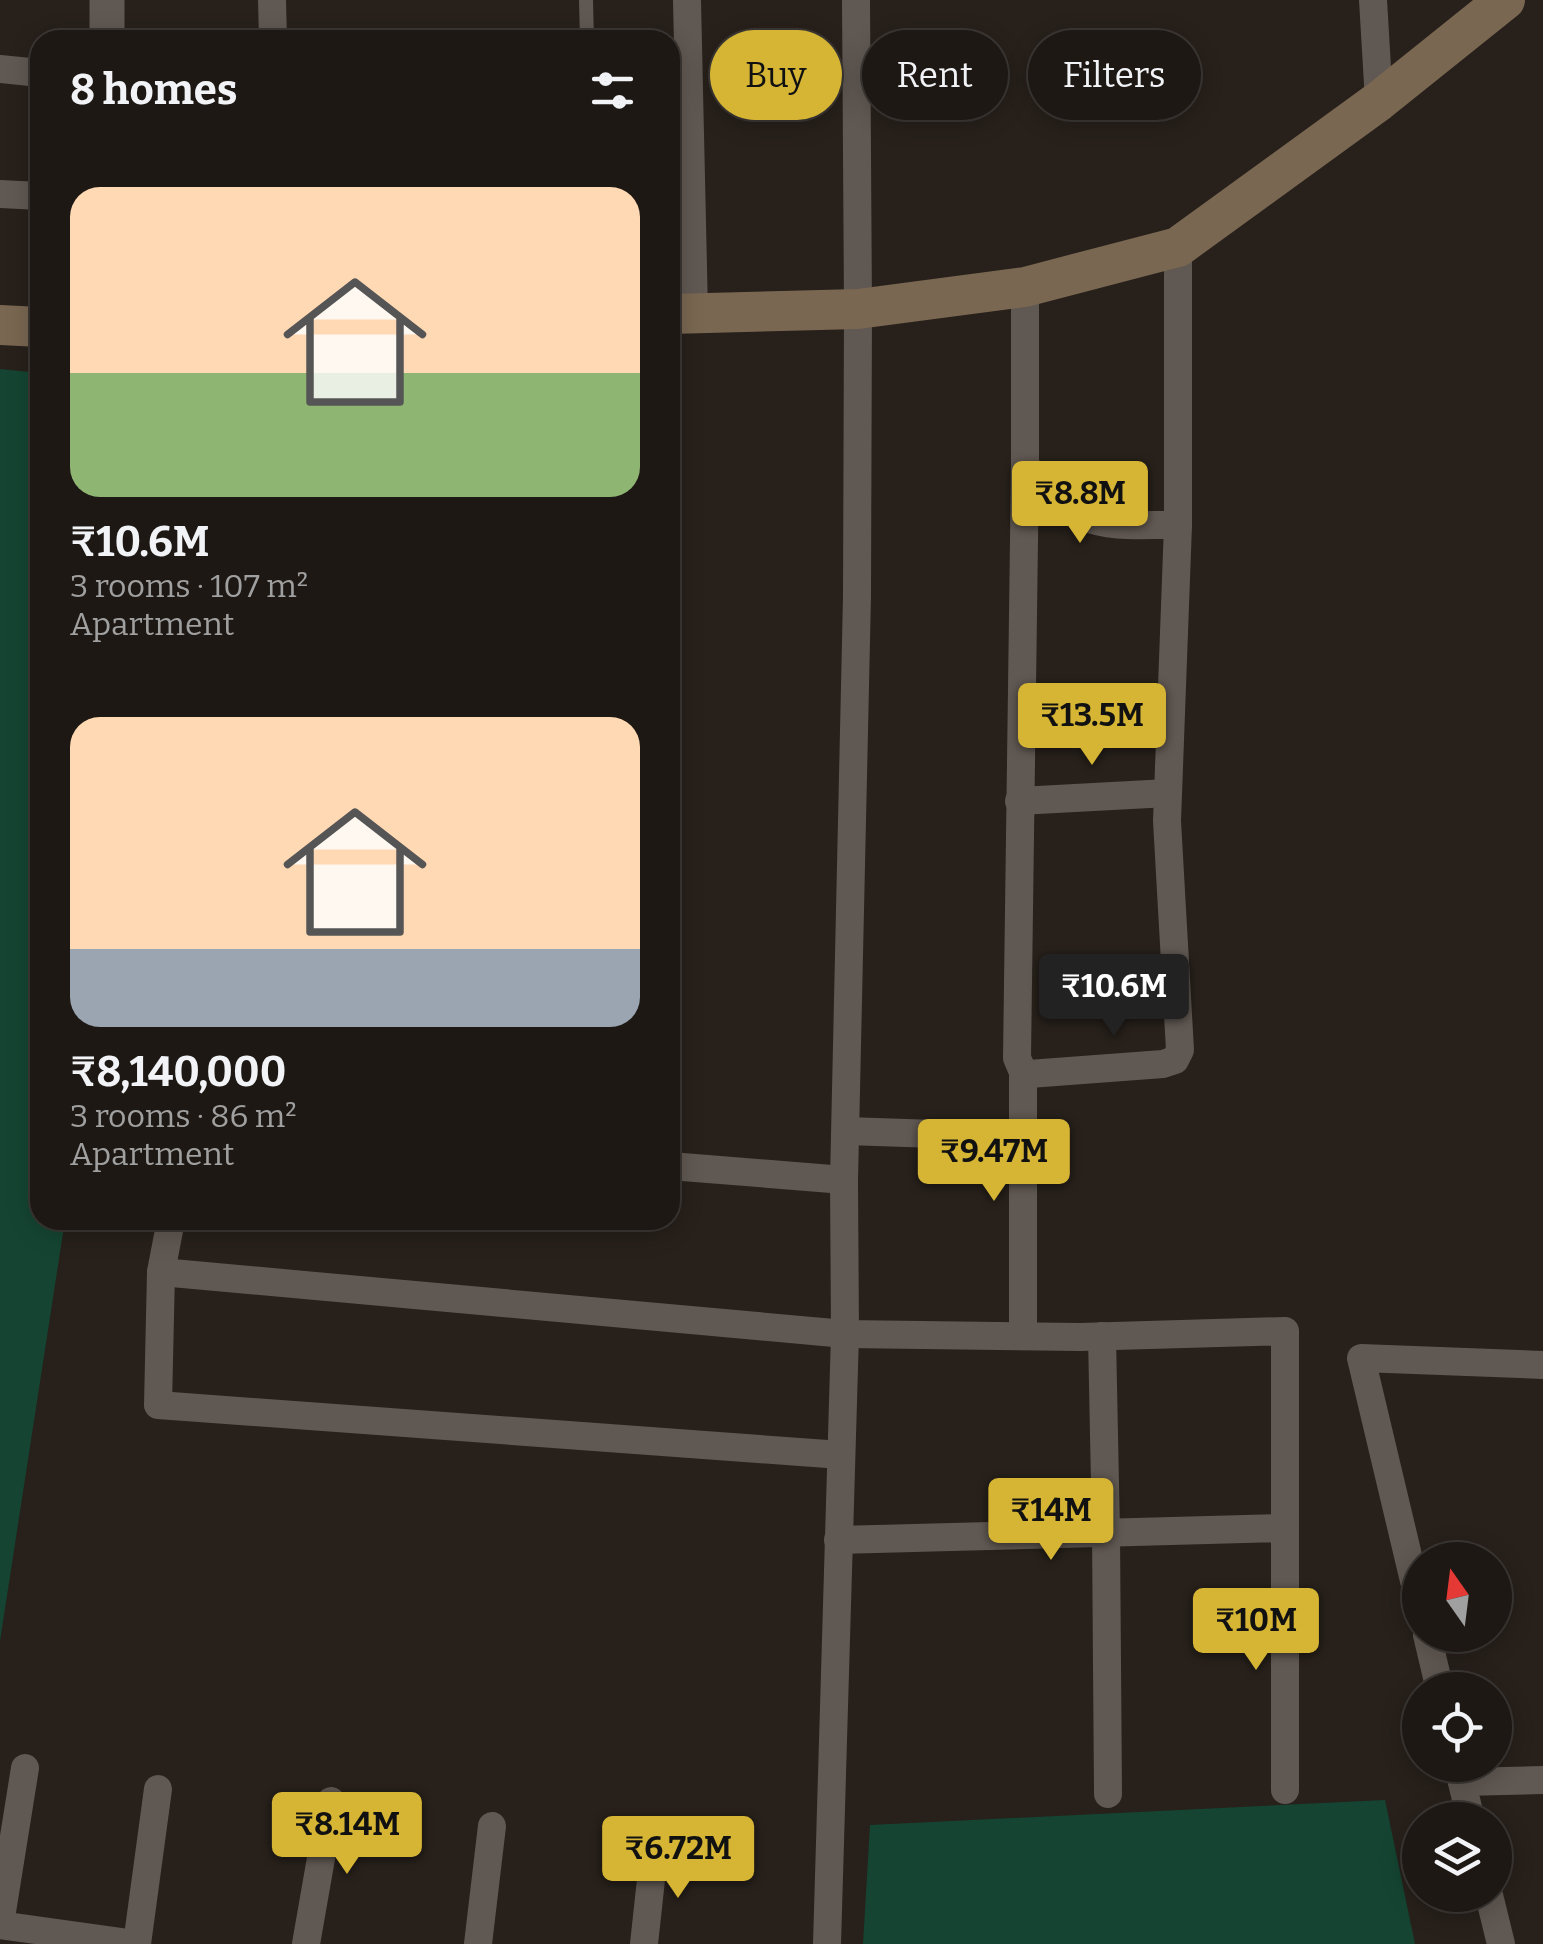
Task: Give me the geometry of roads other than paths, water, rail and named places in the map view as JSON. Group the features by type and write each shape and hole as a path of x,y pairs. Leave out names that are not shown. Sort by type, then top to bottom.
{"main road":[{"path":"682,313 858,309 1025,287 1178,247 1379,100 1505,0"},
{"path":"0,325 30,326"}],"street":[{"path":"107,30 108,0"},
{"path":"272,0 272,30"},
{"path":"682,313 687,0"},
{"path":"827,1944 846,1334 844,1180 857,596 856,0"},
{"path":"1372,0 1379,100"},
{"path":"0,69 30,72"},
{"path":"0,194 30,196"},
{"path":"1023,1072 1163,1064 1175,1060 1180,1050 1167,821 1178,524 1178,247"},
{"path":"1022,1336 1023,1072 1017,1058 1025,287"},
{"path":"1025,466 1082,516 1102,522 1178,524"},
{"path":"1020,801 1168,794"},
{"path":"846,1131 1023,1138"},
{"path":"680,1167 844,1180"},
{"path":"169,1230 161,1272 158,1405 841,1455"},
{"path":"161,1272 846,1334 1102,1336 1285,1332 1284,1790"},
{"path":"1102,1336 1108,1794"},
{"path":"1405,1542 1361,1358 1543,1365"},
{"path":"838,1540 1285,1528"},
{"path":"25,1768 0,1925 136,1944 158,1789"},
{"path":"1512,1778 1543,1780"},
{"path":"306,1944 331,1801"},
{"path":"478,1944 492,1826"},
{"path":"644,1944 654,1852"},
{"path":"1493,1912 1500,1944"}],"lane":[{"path":"586,0 586,30"}]}
